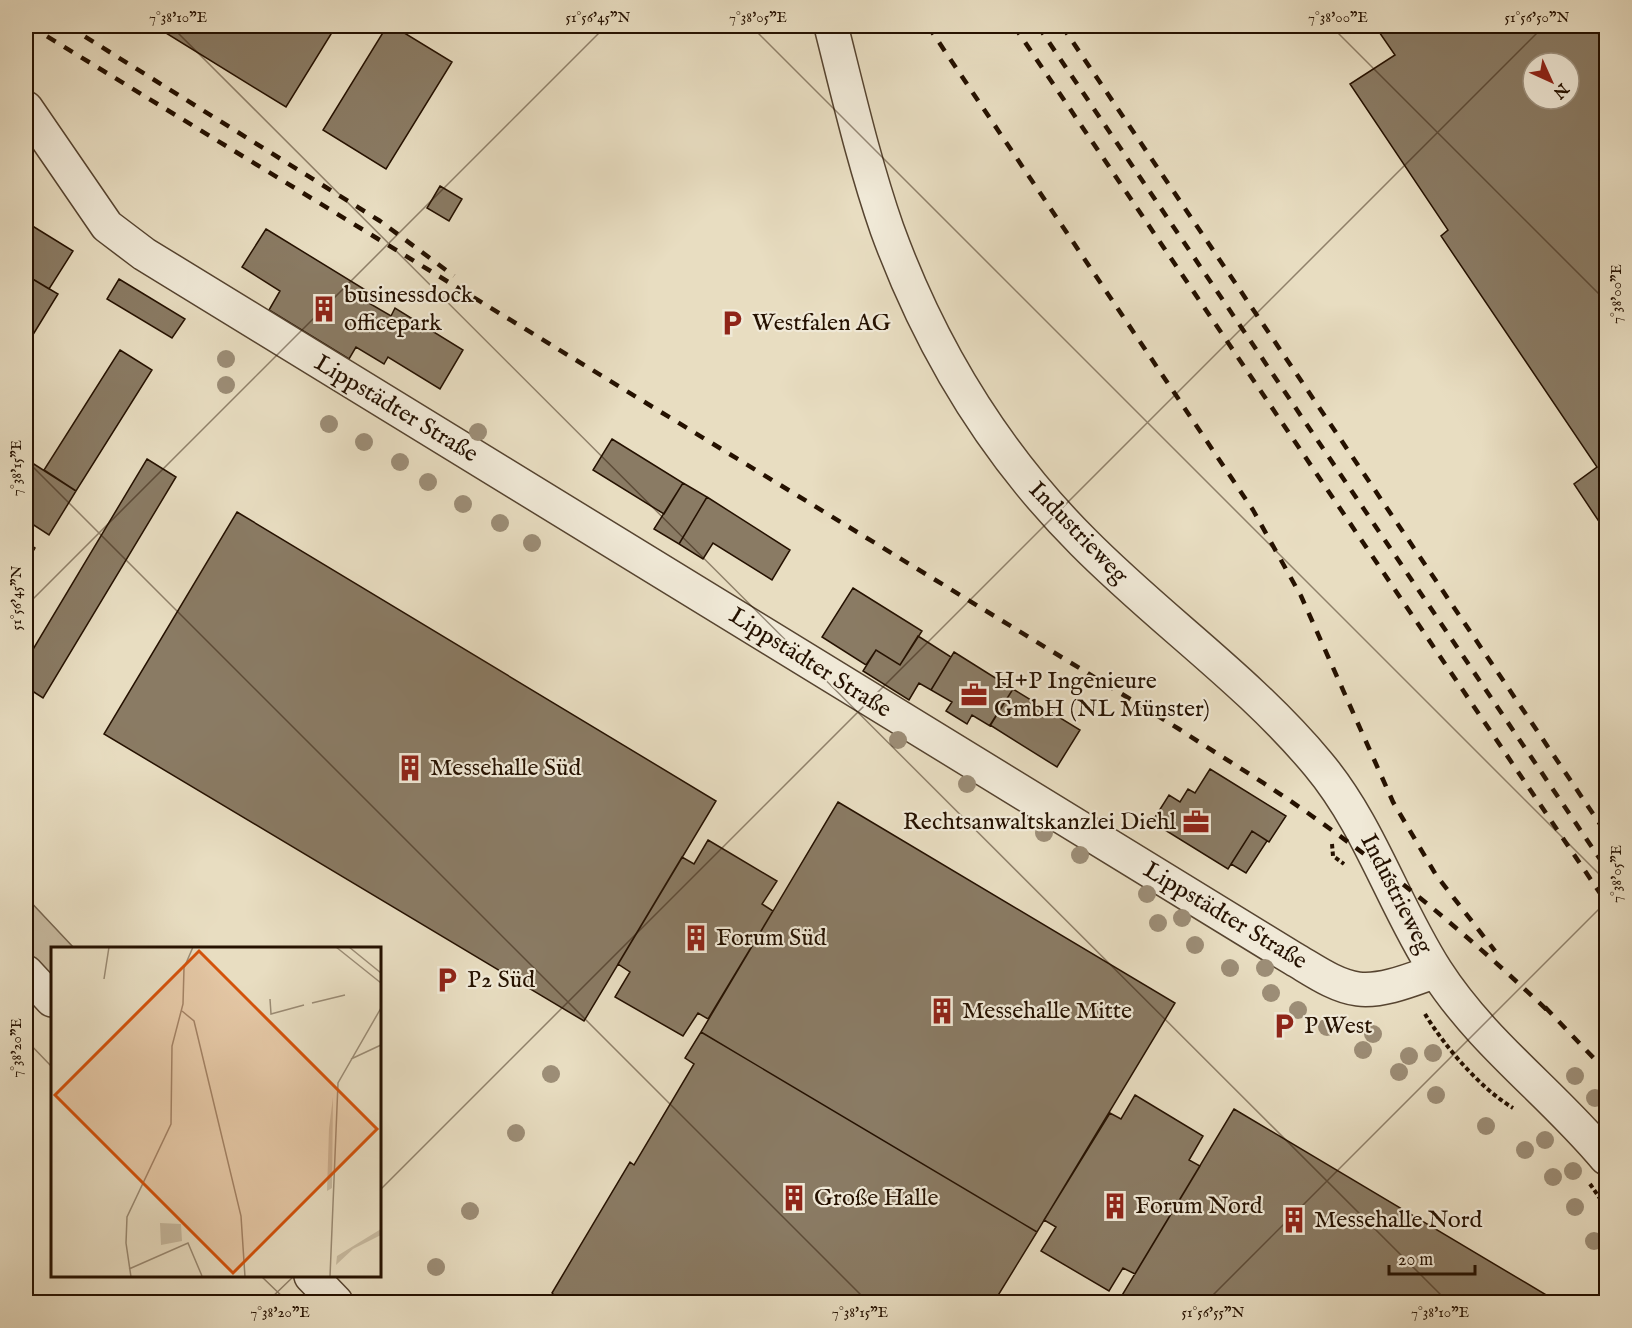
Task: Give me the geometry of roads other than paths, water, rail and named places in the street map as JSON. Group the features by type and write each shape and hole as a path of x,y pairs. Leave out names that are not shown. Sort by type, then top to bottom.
{"street":[{"name":"Industrieweg","path":"831,26 886,226 915,297 968,398 1017,468 1083,542 1257,700 1320,766 1340,792 1364,833 1436,971"},
{"name":"Lippstädter Straße","path":"26,108 107,226 144,254 1294,959 1334,982 1359,989 1395,984 1436,971"},
{"path":"1436,971 1485,1036 1606,1158"},
{"path":"26,972 51,999"},
{"path":"313,1277 336,1302"}],"railway":[{"path":"30,26 1263,782 1344,839 1405,886 1493,960 1550,1013"},
{"path":"68,26 380,221 454,276"},
{"path":"928,26 1253,510 1301,596 1393,802 1436,875 1495,951"},
{"path":"1014,26 1606,902"},
{"path":"1038,26 1606,868"},
{"path":"1062,26 1606,833"},
{"path":"1545,1007 1606,1071"}],"place":[{"name":"businessdock officepark","path":"324,309"},
{"name":"Westfalen AG","path":"732,323"},
{"name":"H+P Ingenieure GmbH (NL Münster)","path":"974,695"},
{"name":"Messehalle Süd","path":"410,768"},
{"name":"Rechtsanwaltskanzlei Diehl","path":"1196,822"},
{"name":"Forum Süd","path":"696,938"},
{"name":"P2 Süd","path":"447,980"},
{"name":"Messehalle Mitte","path":"942,1011"},
{"name":"P West","path":"1284,1026"},
{"name":"Große Halle","path":"794,1198"},
{"name":"Forum Nord","path":"1115,1206"},
{"name":"Messehalle Nord","path":"1294,1220"}]}
